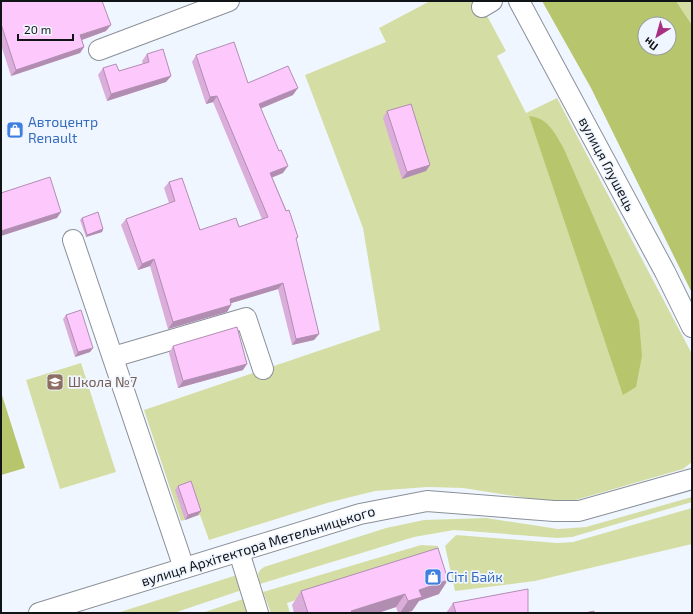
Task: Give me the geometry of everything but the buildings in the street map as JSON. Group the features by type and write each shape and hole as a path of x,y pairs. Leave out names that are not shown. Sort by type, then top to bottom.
{"street":[{"path":"98,50 229,1"},
{"name":"вулиця Глушець","path":"519,1 665,272 692,328"},
{"path":"73,240 184,568"},
{"path":"113,357 246,318 263,369"},
{"name":"вулиця Архітектора Метельницького","path":"39,613 360,514 426,501 554,511 579,511 692,479"},
{"path":"239,552 258,613"}],"green space":[{"path":"430,1 479,1 506,51 497,56 526,113 557,98 692,354 692,462 683,469 572,501 552,502 463,488 427,487 375,491 327,503 209,540 200,515 181,521 144,410 380,330 363,228 305,75 386,42 379,28"},
{"path":"542,1 676,1 692,25 692,293 591,88"},
{"path":"676,1 692,1 692,25"},
{"path":"529,116 536,117 546,123 563,147 639,321 642,356 636,387 623,395"},
{"path":"81,363 116,472 60,489 26,380"},
{"path":"1,392 25,468 1,475"},
{"path":"692,497 692,502 572,537 557,538 454,530 414,537 260,584 258,574 264,567 386,528 424,520 486,518 558,529 586,527"},
{"path":"692,508 692,544 535,581 455,591 445,546 456,535 557,543 573,542"},
{"path":"421,545 438,546 441,567 430,557 287,603 290,613 271,613 263,592"},
{"path":"237,575 242,590 174,613 117,613"},
{"path":"246,598 251,613 202,613"}],"place":[{"name":"Автоцентр Renault","path":"15,130"},
{"name":"Школа №7","path":"55,382"},
{"name":"Сіті Байк","path":"433,577"}]}
